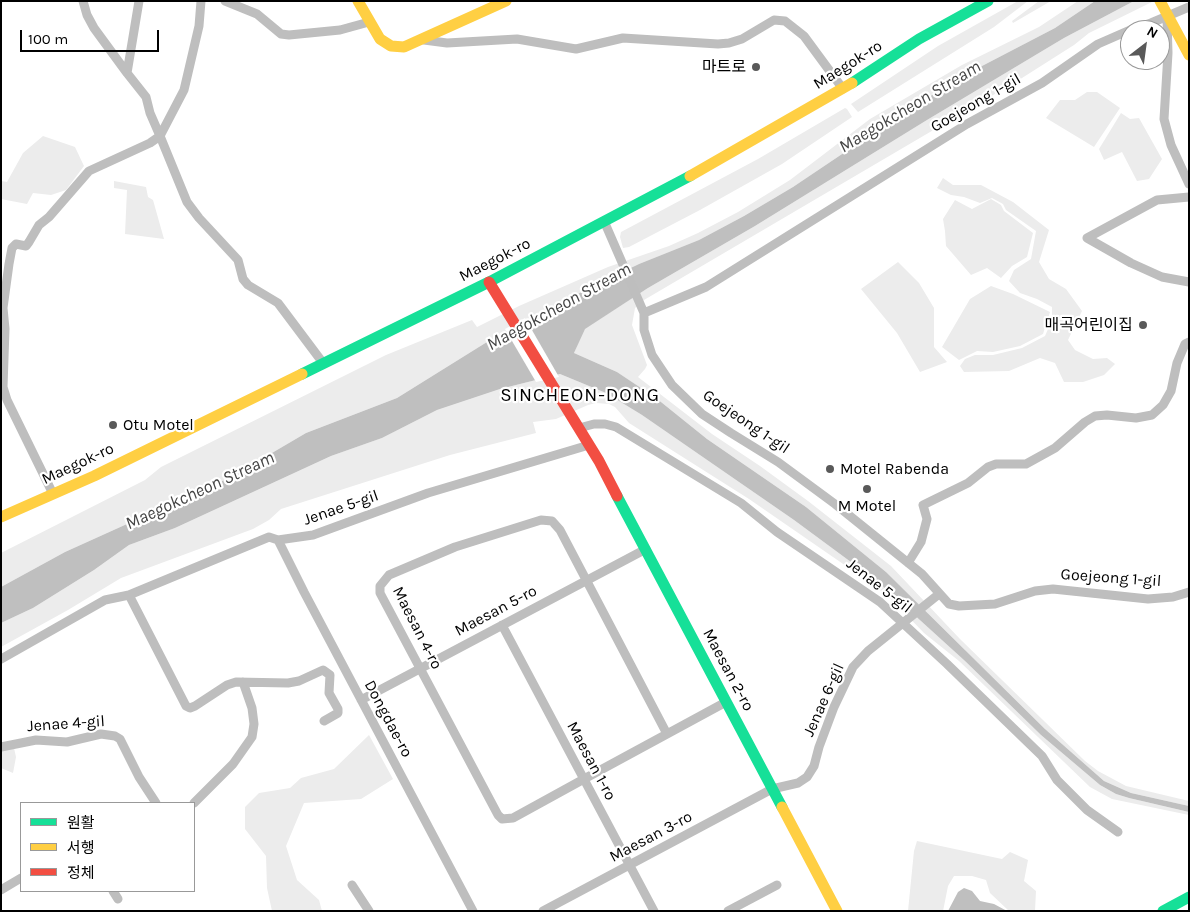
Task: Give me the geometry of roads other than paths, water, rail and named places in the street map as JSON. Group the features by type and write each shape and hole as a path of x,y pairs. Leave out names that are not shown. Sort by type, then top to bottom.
{"street":[{"path":"83,1 87,15 94,28 146,97 150,113 187,202 199,218 238,260 243,278 248,285 278,303 323,363"},
{"path":"127,73 139,1"},
{"path":"53,494 7,400 3,387 5,329 3,308 12,248 16,244 26,246 39,225 55,211 89,171 160,136 184,90 199,26 201,1"},
{"path":"225,1 257,14 281,34 289,36 340,30 368,22"},
{"path":"358,1 368,22 380,39 391,46 404,47 424,40 506,1"},
{"name":"Maegok-ro","path":"1,517 195,427 489,282 702,170 843,89 919,39 988,1"},
{"path":"1160,1 1189,55"},
{"name":"Goejeong 1-gil","path":"1158,20 1189,6"},
{"path":"1167,16 1168,52 1164,119 1172,145 1189,184"},
{"path":"424,40 447,43 517,39 576,49 623,38 718,44 742,39 774,20 785,21 804,36 843,89"},
{"name":"Goejeong 1-gil","path":"1120,34 1098,44 1042,83 968,124 706,287 644,313 644,330 652,355 672,385 702,414 778,462 835,504 922,574 949,604 959,606 995,604 1035,591 1053,589 1148,599 1174,597 1189,592"},
{"path":"1189,197 1157,200 1087,238 1131,263 1162,277 1189,282"},
{"path":"604,221 644,313"},
{"name":"Maesan 2-ro","path":"489,282 589,445 837,911"},
{"path":"908,563 922,542 927,519 923,505 968,483 988,467 996,464 1026,464 1055,448 1085,422 1096,416 1107,415 1136,418 1152,415 1163,405 1171,391 1177,363 1185,344 1189,342"},
{"name":"Jenae 5-gil","path":"577,424 605,424 616,427 660,452 742,503 778,532 880,602 905,622 1042,756 1057,780 1087,810 1118,832"},
{"name":"Jenae 5-gil","path":"1,659 105,600 129,595 269,537 278,540 313,535 428,493 589,445"},
{"name":"Maesan 4-ro","path":"666,734 556,524 546,519 455,547 389,576 380,586 380,593 498,815 502,819 513,818 726,702"},
{"name":"Dongdae-ro","path":"278,540 473,911"},
{"name":"Maesan 5-ro","path":"361,700 646,549"},
{"name":"Jenae 6-gil","path":"772,789 798,783 807,777 814,766 834,707 853,668 868,651 939,594"},
{"path":"129,595 186,706 190,708 194,706 227,685 243,682 288,683 299,681 323,670 330,676 329,692 338,709 338,713 324,721"},
{"name":"Maesan 1-ro","path":"502,625 654,911"},
{"path":"195,802 233,764 252,737 254,724 252,708 243,682"},
{"name":"Jenae 4-gil","path":"1,747 36,740 67,742 101,734 114,736 120,739 139,777 155,802"},
{"name":"Maesan 3-ro","path":"543,911 772,789"},
{"path":"1,890 20,879"},
{"path":"352,885 370,911"},
{"path":"728,911 745,907 776,885"},
{"path":"1163,911 1189,898"}],"water":[{"name":"Maegokcheon Stream","path":"1095,1 1134,1 1064,38 755,226 648,288 585,329 574,353 617,372 656,398 707,439 806,507 886,572 1045,729 1104,781 1131,793 1189,806 1189,812 1129,798 1116,794 1100,785 1041,735 965,661 878,582 794,520 642,415 606,393 560,374 500,389 437,410 382,438 331,456 175,528 129,545 94,570 33,608 1,623 1,587 65,552 231,477 306,433 397,398 495,337 595,285 639,264 699,240 744,216 793,187 915,105 982,66 1055,28"},
{"path":"964,888 972,891 980,901 994,904 1007,911 948,911 958,892"}],"place":[{"name":"마트로","path":"756,67"},
{"name":"매곡어린이집","path":"1143,325"},
{"name":"Otu Motel","path":"113,425"},
{"name":"Motel Rabenda","path":"830,469"},
{"name":"M Motel","path":"867,489"}],"district":[{"name":"SINCHEON-DONG","path":"580,396"}]}
